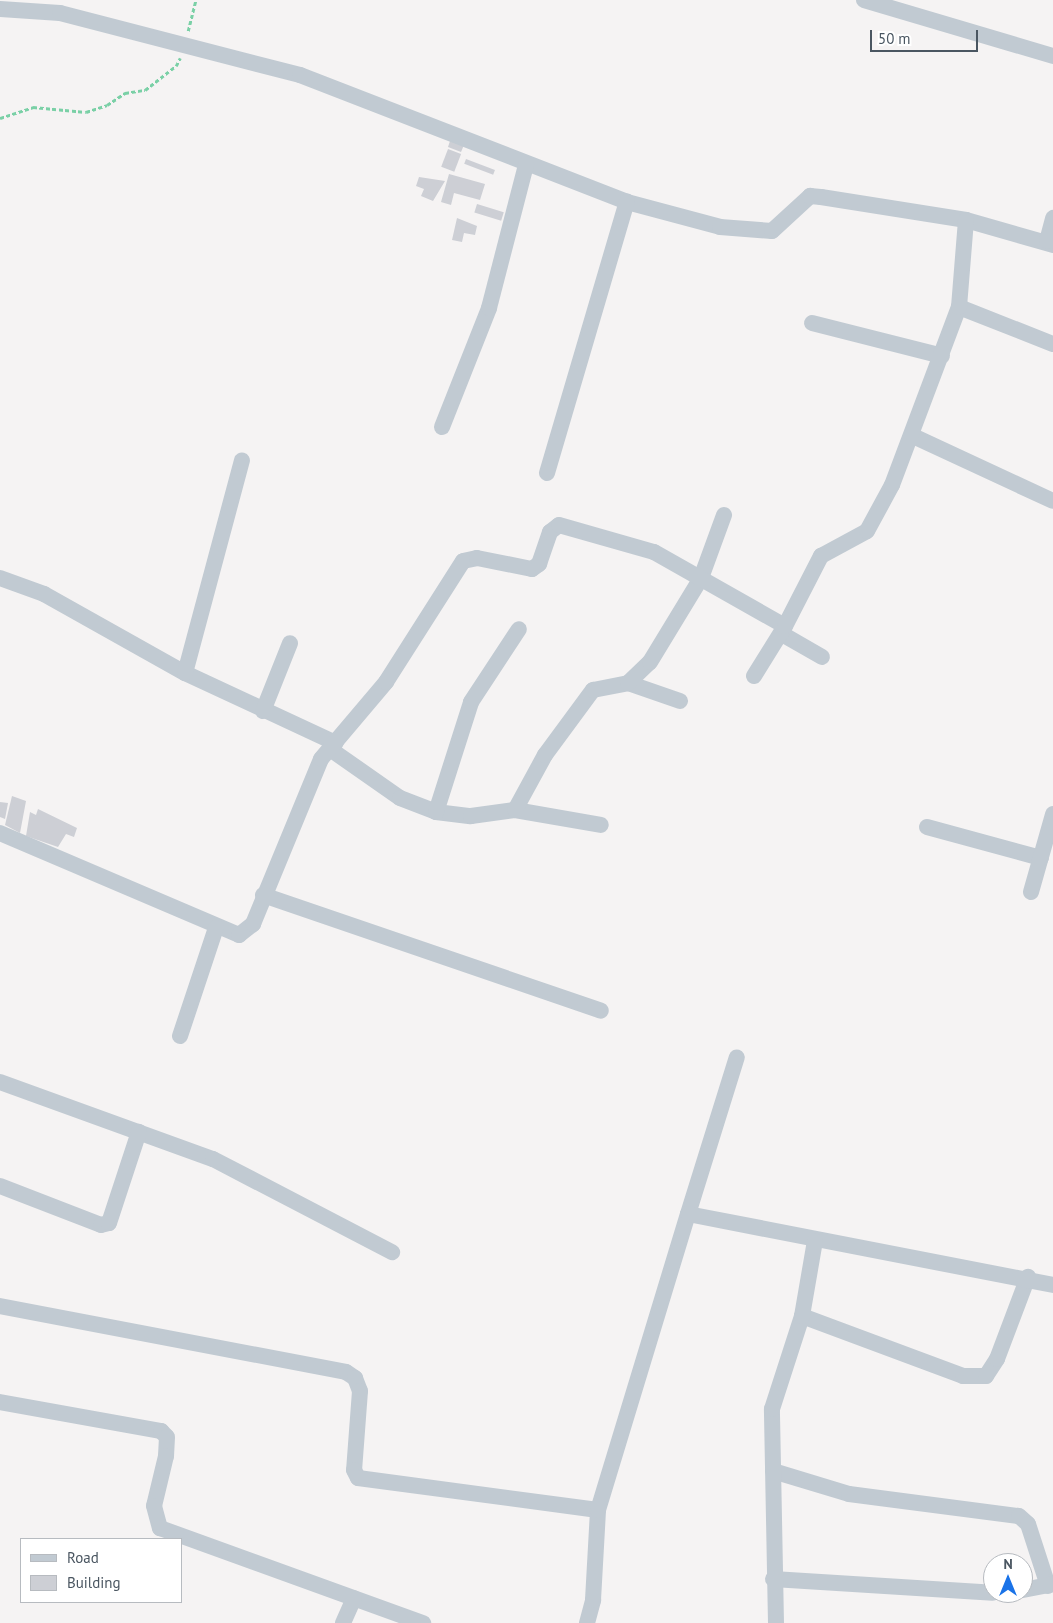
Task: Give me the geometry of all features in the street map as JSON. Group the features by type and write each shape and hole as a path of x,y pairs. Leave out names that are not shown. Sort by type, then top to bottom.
{"street":[{"path":"864,0 1053,56"},
{"path":"0,9 60,13 300,76 526,165 627,202 759,233 772,231 810,196 966,220 1050,243 1053,218"},
{"path":"442,427 489,308 526,165"},
{"path":"547,473 627,202"},
{"path":"754,676 783,630 821,556 867,531 913,436 959,306 966,220"},
{"path":"959,306 1053,344"},
{"path":"812,323 942,356"},
{"path":"913,436 1053,501"},
{"path":"185,673 242,460"},
{"path":"628,683 650,662 701,578 724,515"},
{"path":"0,833 230,934 246,932 312,777 333,746 386,682 463,561 477,558 532,569 539,564 550,532 559,525 654,552 701,578 822,657"},
{"path":"0,578 44,594 185,673 333,746 400,798 436,812 471,816 515,810 602,825"},
{"path":"436,812 471,702 519,629"},
{"path":"263,711 290,643"},
{"path":"515,810 544,755 593,690 628,683 680,701"},
{"path":"1031,892 1046,850 1053,814"},
{"path":"927,827 1046,850"},
{"path":"263,895 601,1011"},
{"path":"180,1036 216,928"},
{"path":"587,1623 593,1600 598,1510 737,1056"},
{"path":"0,1082 212,1159 392,1252"},
{"path":"0,1186 101,1225 109,1223 139,1132"},
{"path":"688,1214 815,1241 1028,1277 1053,1285"},
{"path":"776,1623 773,1579 772,1409 802,1316 815,1241"},
{"path":"802,1316 964,1376 986,1376 997,1359 1028,1277"},
{"path":"0,1306 346,1372 355,1378 360,1391 354,1470 358,1478 598,1510"},
{"path":"0,1402 161,1431 167,1437 166,1456 154,1506 160,1528 423,1623"},
{"path":"773,1471 849,1494 1019,1516 1028,1524 1051,1585 1033,1588"},
{"path":"773,1579 983,1592"},
{"path":"343,1623 354,1598"}],"path":[{"path":"0,118 33,107 86,112 107,105 125,94 145,90 176,66 184,46 196,0"}],"building":[{"path":"450,141 464,145 461,152 448,147"},
{"path":"448,149 461,154 454,172 441,167"},
{"path":"466,159 495,170 493,175 464,164"},
{"path":"449,174 485,184 480,200 454,193 451,205 441,202"},
{"path":"419,177 445,181 433,201 421,196 424,189 416,186"},
{"path":"477,204 504,212 501,221 474,213"},
{"path":"457,218 477,226 475,235 464,233 462,242 452,240"},
{"path":"12,796 26,801 20,833 5,825"},
{"path":"0,802 8,803 5,819 0,817"},
{"path":"38,809 77,828 74,837 66,834 58,847 26,836 30,812 36,815"}]}
